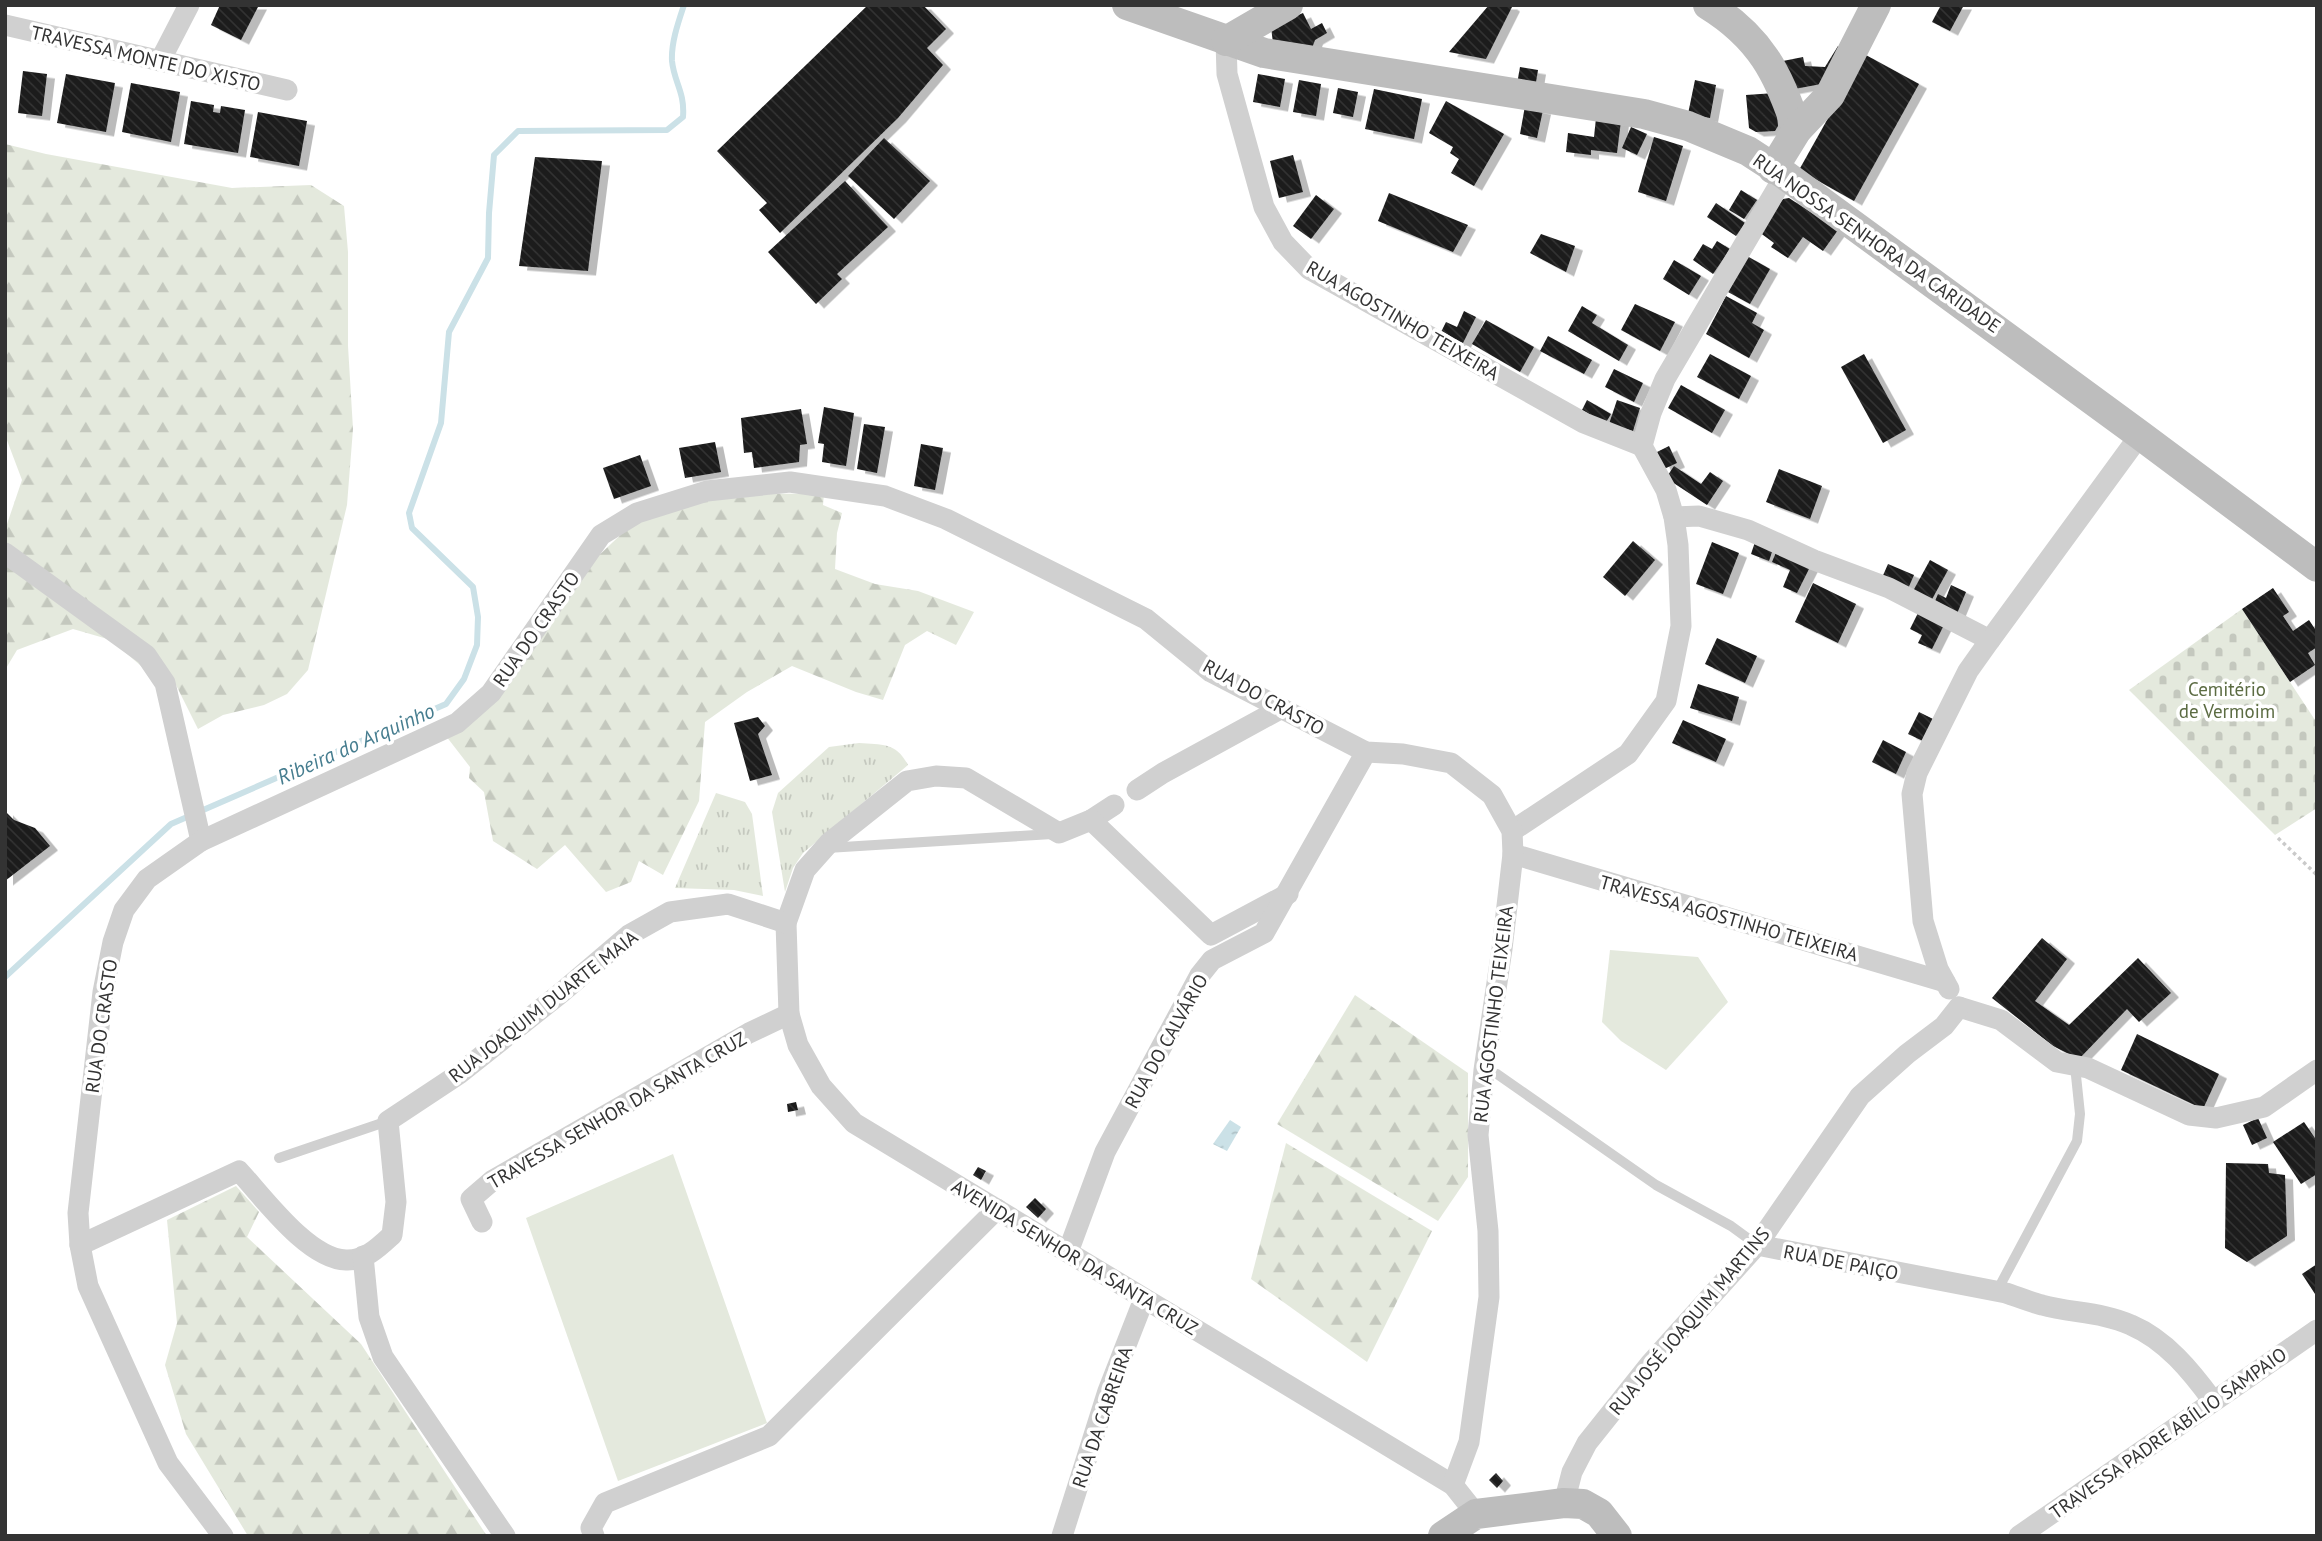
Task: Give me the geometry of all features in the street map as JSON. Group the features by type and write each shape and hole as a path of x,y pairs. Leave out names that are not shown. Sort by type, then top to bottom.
{"street":[{"path":"160,61 189,5"},
{"name":"RUA NOSSA SENHORA DA CARIDADE","path":"1128,5 1264,52 1644,114 1688,126 1748,151 2317,567"},
{"path":"1226,41 1289,5"},
{"path":"1513,831 1628,754 1666,701 1681,626 1678,545 1674,517 1665,491 1642,446 1651,413 1665,379 1779,172 1797,130 1830,95 1876,5"},
{"path":"1711,6 1726,16 1753,42 1773,68 1787,96 1797,130"},
{"name":"TRAVESSA MONTE DO XISTO","path":"5,25 287,90"},
{"name":"RUA AGOSTINHO TEIXEIRA","path":"1226,41 1227,74 1264,207 1283,243 1308,269 1584,423 1642,446"},
{"path":"2140,435 1968,671 1917,773 1912,794 1923,921 1938,969 1959,1007 2001,1020 2057,1062 2088,1068 2189,1115 2216,1118 2264,1107 2317,1070"},
{"name":"RUA DO CRASTO","path":"223,1536 168,1463 88,1286 80,1245 78,1213 103,992 113,942 124,910 147,879 199,834 457,723 491,693 601,535 638,513 708,491 790,482 885,496 946,519 1146,619 1211,672 1366,752 1404,754 1451,763 1492,795 1513,831"},
{"path":"1674,517 1699,516 1748,530 1814,560 1889,588 1990,640"},
{"path":"5,553 146,654 165,682 199,834"},
{"path":"1137,790 1280,709"},
{"name":"RUA DO CALVÁRIO","path":"1068,1252 1105,1152 1200,975 1212,960 1264,933 1289,894 1366,752"},
{"path":"786,923 805,870 824,849 907,781 936,776 966,778 1059,833 1091,820 1114,805"},
{"path":"1091,820 1211,935 1289,894"},
{"name":"RUA AGOSTINHO TEIXEIRA","path":"1453,1485 1469,1442 1489,1297 1488,1231 1478,1135 1513,854 1513,831"},
{"name":"TRAVESSA AGOSTINHO TEIXEIRA","path":"1513,854 1945,982"},
{"name":"RUA JOAQUIM DUARTE MAIA","path":"388,1121 459,1074 629,935 670,912 728,904 786,923"},
{"name":"AVENIDA SENHOR DA SANTA CRUZ","path":"786,923 789,1014 798,1045 821,1086 854,1123 1453,1485 1476,1514"},
{"name":"RUA JOSÉ JOAQUIM MARTINS","path":"1564,1503 1572,1472 1587,1443 1650,1364 1757,1245 1860,1096 1907,1054 1944,1026 1959,1007"},
{"name":"TRAVESSA SENHOR DA SANTA CRUZ","path":"482,1222 471,1199 492,1180 749,1033 789,1014"},
{"path":"80,1245 239,1171 298,1235 327,1256 347,1261 371,1254 392,1235 396,1202 388,1121"},
{"path":"594,1536 591,1528 605,1503 769,1436 997,1209"},
{"name":"RUA DE PAIÇO","path":"1757,1245 1997,1291 2043,1305 2105,1316 2133,1325 2168,1348 2195,1376 2213,1401"},
{"path":"363,1256 369,1317 383,1357 505,1536"},
{"name":"RUA DA CABREIRA","path":"1062,1536 1108,1391 1144,1299"},
{"name":"TRAVESSA PADRE ABÍLIO SAMPAIO","path":"2019,1536 2317,1331"},
{"path":"1443,1536 1476,1514 1564,1503 1583,1504 1599,1513 1616,1536"}],"lane":[{"path":"824,849 1059,833"},
{"path":"1997,1291 2059,1180 2077,1141 2080,1114 2075,1066"},
{"name":"RUA DE PAIÇO","path":"1484,1070 1497,1074 1656,1185 1731,1226 1757,1245"},
{"name":"RUA JOAQUIM DUARTE MAIA","path":"279,1158 388,1121"}],"path":[{"path":"2278,838 2317,875"}],"green space":[{"path":"5,144 232,188 311,185 344,206 348,252 348,346 353,429 347,505 308,670 287,694 264,705 223,715 198,729 176,685 148,672 111,640 73,629 17,650 5,670 5,530 22,480 5,435"},
{"path":"701,493 824,494 823,505 842,513 837,533 835,569 875,584 918,591 974,612 956,645 927,631 905,645 883,700 792,666 747,692 705,722 699,801 663,875 639,861 631,882 606,892 565,845 537,869 493,841 484,792 469,778 470,767 446,736 593,561 633,523"},
{"name":"Cemitério de Vermoim","path":"2242,609 2317,723 2317,808 2275,835 2129,690"},
{"path":"859,743 893,748 908,765 803,853 793,868 785,892 772,812 778,793 829,747"},
{"path":"716,793 745,802 752,814 763,896 734,890 675,888"},
{"path":"1610,950 1698,957 1728,1002 1666,1070 1621,1041 1602,1022"},
{"path":"1355,995 1468,1073 1468,1177 1438,1221 1277,1124"},
{"path":"1286,1143 1432,1231 1367,1362 1251,1279"},
{"path":"673,1154 767,1423 618,1481 526,1218"},
{"path":"236,1186 259,1212 247,1237 361,1344 487,1536 248,1536 186,1434 165,1365 177,1323 167,1220"}],"water":[{"path":"1230,1120 1241,1127 1227,1151 1213,1144"}],"building":[{"path":"220,5 259,5 241,40 211,25"},
{"path":"868,5 923,5 946,29 927,48 943,65 898,118 780,233 759,210 767,203 717,151"},
{"path":"1489,5 1512,7 1486,59 1449,52"},
{"path":"1941,5 1964,5 1950,31 1932,22"},
{"path":"1303,13 1311,29 1322,23 1327,33 1315,40 1311,51 1273,43 1271,27"},
{"path":"1838,46 1846,50 1832,82 1789,90 1783,61 1803,57 1805,66 1825,67"},
{"path":"1864,54 1919,84 1854,201 1799,170"},
{"path":"1520,67 1538,70 1535,88 1517,84"},
{"path":"23,71 47,74 42,116 18,113"},
{"path":"66,74 115,83 106,132 57,123"},
{"path":"1258,74 1285,79 1280,107 1253,102"},
{"path":"1299,80 1321,84 1316,116 1293,112"},
{"path":"1695,80 1716,85 1710,118 1688,114"},
{"path":"131,83 180,92 171,142 122,132"},
{"path":"1338,88 1358,92 1353,117 1333,113"},
{"path":"1374,89 1422,99 1414,139 1365,129"},
{"path":"1775,93 1778,126 1775,131 1756,132 1749,128 1746,95"},
{"path":"191,101 214,105 213,112 220,113 221,106 245,110 238,153 184,144"},
{"path":"1446,101 1504,134 1474,186 1451,173 1459,159 1450,153 1453,147 1429,133"},
{"path":"1525,106 1543,110 1537,138 1520,134"},
{"path":"258,112 307,121 299,166 250,157"},
{"path":"1596,118 1621,121 1617,153 1591,150 1591,155 1566,152 1568,133 1594,137"},
{"path":"1631,127 1647,134 1637,155 1622,148"},
{"path":"1654,137 1683,146 1666,201 1638,192"},
{"path":"884,138 930,181 894,219 848,176"},
{"path":"1293,155 1303,192 1279,198 1270,161"},
{"path":"535,157 602,161 588,271 519,266"},
{"path":"845,181 888,227 837,274 842,279 816,304 768,252"},
{"path":"1741,190 1757,200 1744,219 1729,210"},
{"path":"1389,193 1468,225 1453,252 1378,221"},
{"path":"1316,195 1334,209 1311,239 1293,226"},
{"path":"1789,198 1838,230 1823,251 1803,237 1788,258 1771,247 1774,243 1759,232 1783,199"},
{"path":"1716,203 1745,223 1736,236 1707,217"},
{"path":"1541,234 1575,246 1566,272 1530,253"},
{"path":"1717,241 1730,249 1713,274 1693,260 1703,244 1712,249"},
{"path":"1747,256 1770,269 1750,304 1728,292"},
{"path":"1674,260 1701,276 1689,295 1663,279"},
{"path":"1726,296 1757,313 1752,323 1764,330 1749,358 1706,334"},
{"path":"1635,304 1675,322 1660,351 1621,330"},
{"path":"1582,306 1597,315 1592,323 1628,345 1619,361 1568,331"},
{"path":"1464,311 1476,317 1462,345 1440,334 1446,322 1457,327"},
{"path":"1486,320 1534,347 1520,372 1472,344"},
{"path":"1548,336 1592,360 1584,374 1540,351"},
{"path":"1710,354 1751,376 1739,399 1697,377"},
{"path":"1864,354 1906,430 1883,443 1841,367"},
{"path":"1614,369 1643,383 1634,402 1605,387"},
{"path":"1681,385 1725,410 1712,433 1668,408"},
{"path":"1587,400 1611,414 1605,424 1582,410"},
{"path":"1617,400 1640,408 1633,431 1609,424"},
{"path":"824,407 854,413 846,466 822,462 824,444 818,443"},
{"path":"801,409 807,444 800,445 799,462 754,468 752,452 744,453 741,418"},
{"path":"864,424 885,427 877,473 857,469"},
{"path":"715,442 721,472 685,478 679,448"},
{"path":"921,444 943,448 935,490 914,486"},
{"path":"1669,446 1677,463 1664,469 1657,452"},
{"path":"640,455 651,486 614,499 603,468"},
{"path":"1674,466 1701,484 1710,472 1723,481 1707,505 1666,478"},
{"path":"1779,469 1822,486 1810,519 1766,502"},
{"path":"1633,541 1655,560 1625,596 1603,577"},
{"path":"1712,542 1739,553 1723,594 1696,584"},
{"path":"1755,542 1773,549 1769,561 1751,554"},
{"path":"1777,550 1811,565 1797,593 1783,587 1790,570 1772,562"},
{"path":"1930,560 1948,570 1930,603 1912,593"},
{"path":"1888,564 1914,575 1907,591 1881,580"},
{"path":"1813,583 1856,604 1838,643 1795,622"},
{"path":"1951,585 1966,592 1956,616 1933,606 1938,594 1946,598"},
{"path":"2273,588 2289,612 2283,616 2293,631 2309,620 2317,632 2317,647 2308,653 2315,665 2290,682 2242,609"},
{"path":"1919,611 1945,623 1932,649 1918,643 1922,635 1910,629"},
{"path":"1717,638 1757,656 1745,683 1705,664"},
{"path":"1698,684 1739,697 1732,721 1690,708"},
{"path":"1919,712 1933,719 1923,741 1908,734"},
{"path":"758,717 765,726 758,734 772,775 750,781 734,723"},
{"path":"1683,720 1726,739 1716,762 1672,743"},
{"path":"1883,740 1906,752 1896,774 1872,762"},
{"path":"5,811 14,820 35,828 50,846 5,881"},
{"path":"2042,938 2067,959 2035,1001 2069,1025 2138,958 2171,993 2139,1022 2127,1009 2079,1059 2053,1046 1992,998"},
{"path":"2137,1034 2219,1074 2203,1109 2121,1070"},
{"path":"796,1102 798,1110 788,1112 787,1104"},
{"path":"2258,1118 2267,1138 2252,1145 2243,1125"},
{"path":"2304,1122 2317,1141 2317,1174 2301,1184 2273,1142"},
{"path":"2226,1163 2268,1164 2269,1173 2285,1175 2287,1236 2247,1262 2225,1248"},
{"path":"978,1167 986,1171 981,1180 973,1175"},
{"path":"1035,1198 1046,1209 1038,1218 1026,1207"},
{"path":"2317,1264 2317,1297 2302,1274"},
{"path":"1496,1473 1503,1481 1497,1488 1489,1480"}],"waterway":[{"name":"Ribeira do Arquinho","path":"5,977 171,824 446,704 464,679 477,645 478,617 473,587 412,528 409,513 441,423 449,332 488,258 494,155 518,131 667,130 683,117 672,54 684,5"}]}
